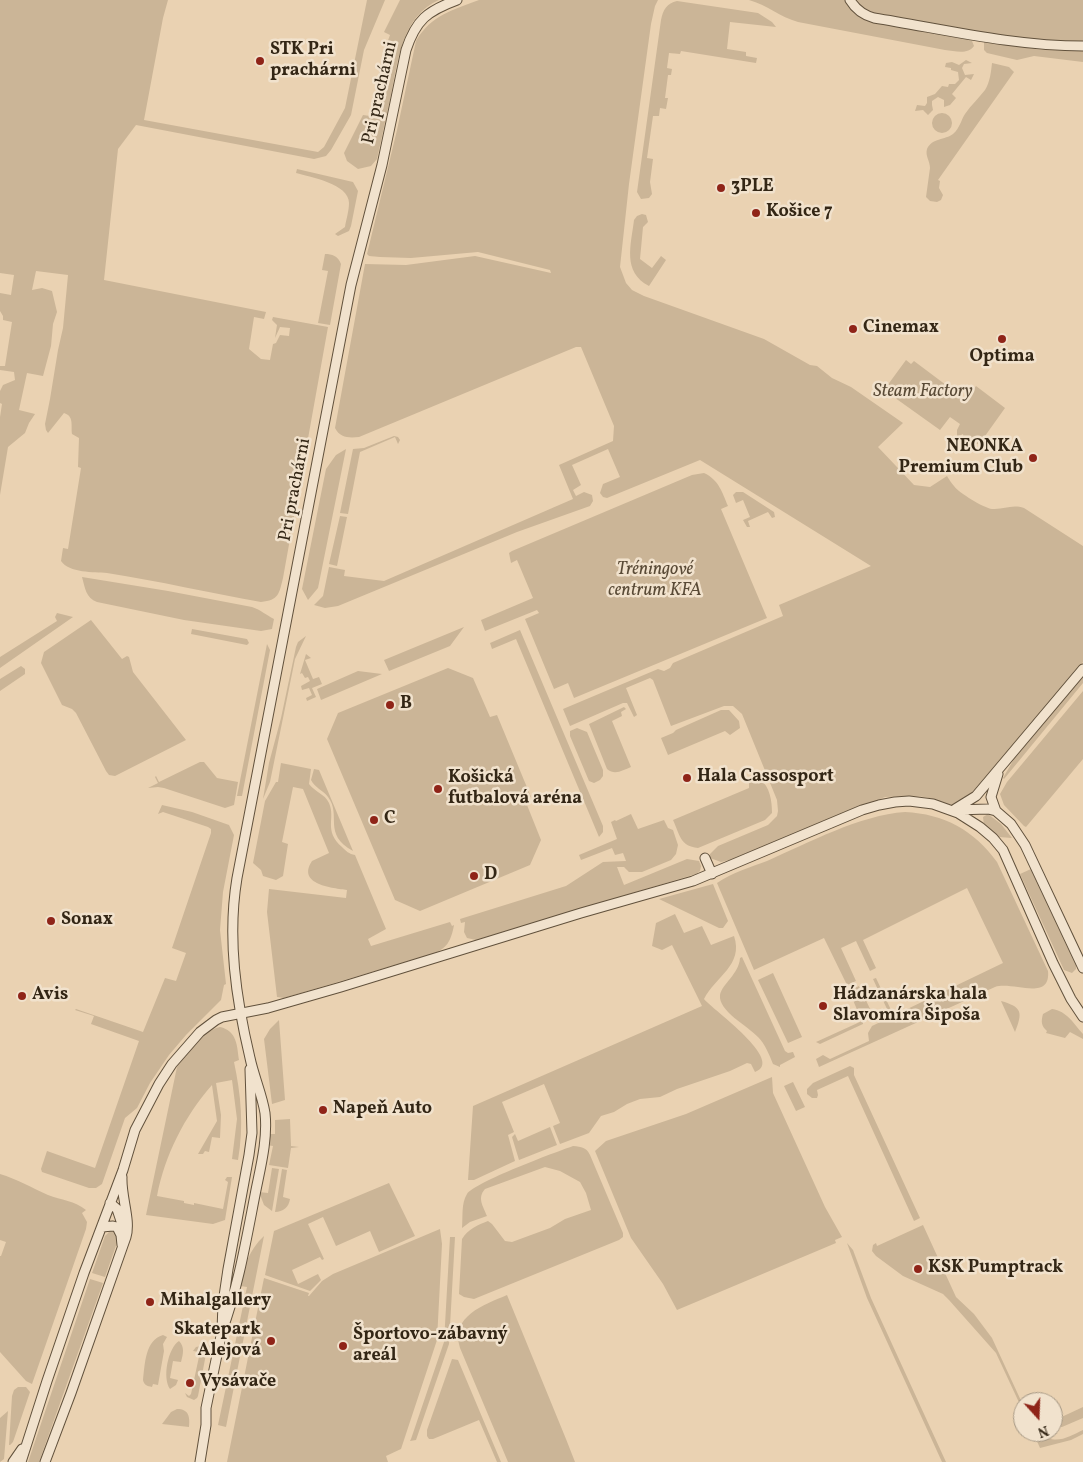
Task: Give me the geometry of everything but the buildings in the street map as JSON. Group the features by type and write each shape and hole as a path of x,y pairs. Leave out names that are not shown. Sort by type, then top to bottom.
{"street":[{"name":"Pri prachárni","path":"250,1058 233,955 232,924 234,898 351,285 382,165 406,50 412,32 432,10 457,0"},
{"path":"850,0 858,10 874,18 1042,45 1083,46"},
{"path":"952,810 976,796 1083,669"},
{"path":"999,769 991,797 996,811 1011,824 1026,845 1083,968"},
{"path":"976,796 973,810 980,827"},
{"path":"21,1462 81,1282 123,1170 135,1130 159,1084 172,1064 190,1042 208,1025 222,1017 268,1008 341,987 712,874 879,805 909,801 922,802 952,810 996,811"},
{"path":"952,810 980,827 1003,850 1053,963 1071,999 1083,1017"},
{"path":"705,858 712,874"},
{"path":"222,1331 223,1303 228,1269 252,1133 250,1058"},
{"path":"200,1462 206,1425 206,1408 222,1331 230,1310 241,1267 265,1140 264,1112 260,1090 250,1058"},
{"path":"46,1462 128,1229 122,1188 123,1170"},
{"path":"110,1203 116,1207 121,1217 123,1231 122,1247"},
{"path":"102,1227 117,1227 121,1235 122,1247"},
{"path":"13,1462 29,1438"}],"green space":[{"path":"0,0 168,0 144,120 318,152 324,147 345,108 367,0 385,0 364,50 351,115 326,156 314,159 136,125 118,149 104,280 266,312 264,319 254,317 249,349 261,359 270,360 273,344 276,343 280,335 289,336 290,328 280,327 275,338 277,325 272,320 273,317 328,327 283,578 279,592 271,600 261,602 126,576 76,570 61,561 63,548 68,549 81,468 78,467 79,438 72,434 71,419 67,414 64,413 48,433 45,424 63,328 68,275 36,271 32,290 42,288 52,291 57,312 43,376 27,373 19,410 35,414 25,433 8,447 0,495 0,417 2,404 0,403 0,391 3,385 15,380 14,372 0,370 0,366 5,366 12,322 3,320 0,311 0,293 11,295 14,275 0,273"},
{"path":"400,0 439,0 427,7 409,28 400,54 377,159 371,166 358,169 347,161 344,153 363,115 370,116 383,55 390,35 384,32"},
{"path":"479,0 658,0 651,24 629,184 620,267 626,283 632,290 644,296 764,339 810,365 817,366 832,378 851,387 903,423 878,447 914,485 930,487 947,476 957,489 978,503 992,509 1024,508 1083,546 1083,662 963,803 949,804 918,797 885,797 733,859 721,862 710,858 710,854 718,846 768,825 777,816 778,811 777,800 742,714 733,706 724,706 671,726 653,680 650,678 626,688 637,715 634,717 627,703 623,703 570,726 563,709 658,669 664,671 670,668 673,663 783,616 779,605 871,566 700,460 607,498 603,497 600,493 603,484 620,477 608,449 572,465 581,485 573,490 576,496 584,492 592,495 593,501 590,506 517,532 338,606 325,608 314,605 323,596 329,567 345,570 344,576 384,581 573,499 559,465 613,441 614,426 581,347 576,347 359,437 345,437 339,434 335,428 365,264 406,265 475,256 551,273 550,270 478,252 411,258 369,256 367,254 416,41 429,25 443,14"},
{"path":"749,0 846,0 865,20 964,38 972,41 974,46 968,51 957,52 798,22"},
{"path":"855,0 1083,0 1083,42 1005,36 875,13 864,9"},
{"path":"677,1 758,13 776,27 730,22 727,49 746,52 746,56 757,58 756,63 681,51 680,54 669,53 667,68 672,69 671,75 668,75 665,98 668,98 666,109 660,108 659,116 653,116 647,158 653,159 650,182 652,194 649,198 641,199 637,192 661,20 666,8 671,3"},
{"path":"984,42 1042,50 1083,51 1083,62 1034,56 1017,60 987,53 984,50"},
{"path":"966,60 972,63 964,64 962,68 965,75 974,74 971,80 966,77 952,94 956,98 950,105 944,107 944,100 938,97 932,101 933,110 928,115 923,110 915,111 917,105 925,106 927,97 935,94 942,86 948,87 949,84 955,84 959,80 958,72 945,67 946,63 952,62 959,65"},
{"path":"992,63 1009,67 1014,72 938,180 940,181 939,188 943,195 941,200 937,202 930,201 926,197 930,168 927,149 935,141 950,136 957,129 965,114 987,87"},
{"path":"942,113 949,116 952,123 949,130 942,133 935,130 932,123 935,116"},
{"path":"297,169 353,182 358,191 349,231 338,236 335,234 345,227 348,212 349,203 343,191 328,182 296,173"},
{"path":"642,214 646,215 648,222 643,227 640,259 652,268 661,256 666,260 649,286 640,280 635,273 630,257 634,220"},
{"path":"325,254 334,256 341,264 330,325 318,323 328,271 322,270"},
{"name":"Steam Factory","path":"906,360 911,364 914,361 966,400 976,386 1005,408 980,443 971,446 971,439 964,442 963,434 957,437 957,430 960,424 950,417 940,430 884,390"},
{"path":"394,436 400,440 398,444 395,437 360,452 348,514 340,513 353,449 364,448"},
{"path":"346,449 318,588 308,600 302,589 326,469 336,455"},
{"name":"Tréningové centrum KFA","path":"704,473 717,483 724,496 728,506 721,509 767,618 574,698 568,683 554,689 525,619 539,613 537,610 485,631 481,620 533,598 517,560 511,563 509,553 692,475"},
{"path":"736,492 743,492 774,512 775,517 772,518 768,512 748,521 750,527 747,527 743,520 750,517 743,500 736,503 733,495"},
{"path":"340,516 347,517 337,566 329,564"},
{"path":"82,577 252,607 274,619 272,629 261,631 184,620 97,602 88,595"},
{"path":"57,613 73,617 0,668 0,657 57,621 55,617"},
{"path":"91,620 122,659 127,656 129,657 133,672 186,740 115,776 109,775 106,771 76,713 62,705 41,663 44,652"},
{"path":"464,627 450,646 389,671 384,660"},
{"path":"192,629 247,639 249,643 247,645 191,634"},
{"path":"520,630 603,826 603,832 599,837 516,639 492,649 490,643"},
{"path":"306,636 295,659 270,782 263,799 269,763 296,647 298,642"},
{"path":"267,644 270,650 242,796 237,796"},
{"path":"306,654 311,658 305,660 313,679 319,677 322,684 312,688 316,697 307,701 306,698 312,695 309,688 302,690 301,686 310,681 308,677 305,678 302,673 300,674"},
{"path":"21,666 25,669 25,674 0,691 0,679"},
{"name":"Košická futbalová aréna","path":"448,668 473,678 490,717 497,715 531,797 525,800 541,840 530,865 420,911 395,900 327,739 338,713"},
{"path":"358,671 382,674 321,700 317,689"},
{"path":"1083,677 1083,683 1004,779 1014,759"},
{"path":"1083,691 1083,759 1026,827 1004,805 1000,794 1007,782"},
{"path":"624,707 626,709 621,712 622,716 612,721 631,767 619,772 613,772 607,769 589,724"},
{"path":"721,710 729,710 739,721 740,728 730,735 725,731 668,755 661,738"},
{"path":"577,728 587,732 603,770 603,776 594,783 589,781 570,736 570,731"},
{"path":"200,762 204,762 217,778 238,782 234,805 225,808 164,788 148,788 158,783 156,776 159,782"},
{"path":"281,763 311,769 309,784 325,797 329,803 331,809 331,830 336,841 349,853 355,855 386,929 368,939 371,946 450,922 452,926 454,925 450,940 445,947 432,954 284,998 277,997 267,912 269,889 346,898 347,890 319,884 309,875 308,869 312,861 329,853 303,789 293,787 282,842 288,844 283,876 276,880 263,876 261,870 253,863 265,801 276,782 278,782"},
{"path":"314,769 319,770 353,851 338,838 335,831 332,804 328,797 311,780"},
{"path":"760,779 770,794 772,804 772,813 765,820 698,848 687,845 681,839 673,820 749,788 749,782"},
{"path":"162,805 192,812 229,825 234,835 223,892 220,930 226,984 224,985 221,1000 169,1055 150,1083 137,1108 125,1118 102,1184 96,1188 89,1188 42,1172 41,1169 47,1151 95,1168 139,1041 91,1024 94,1016 75,1010 76,1009 143,1032 165,978 176,981 186,953 172,948 211,833 211,829 208,827 163,812 158,814"},
{"path":"905,812 919,813 945,820 968,833 988,851 997,862 1048,971 1047,980 1044,986 1037,988 995,987 819,1067 816,1059 823,1055 830,1059 869,1041 868,1033 872,1026 1003,963 967,888 863,940 876,968 870,971 856,941 841,948 856,981 847,985 824,938 754,970 717,883 735,873 852,824 870,818"},
{"path":"631,814 638,829 664,820 668,828 673,830 678,845 676,854 671,860 642,872 629,872 624,867 617,867 624,885 687,859 699,861 700,871 696,874 476,940 467,938 464,932 465,922 461,923 460,919 566,886 603,862 626,861 623,853 615,855 612,848 581,860 579,855 617,839 611,822"},
{"path":"988,814 1001,824 1012,838 999,837 984,825 983,817"},
{"path":"1031,869 1076,965 1076,969 1072,973 1064,970 1020,874"},
{"path":"713,884 728,921 723,928 719,928 659,899"},
{"path":"675,914 684,933 702,926 711,945 734,936 736,946 732,963 704,999 755,1047 761,1058 762,1066 755,1072 751,1064 747,1063 660,1097 640,1099 627,1104 614,1112 601,1116 589,1133 560,1144 553,1126 560,1123 544,1084 502,1102 514,1132 508,1135 515,1161 474,1180 468,1180 473,1106 702,1006 672,945 662,950 652,946 656,923"},
{"path":"742,957 785,1051 788,1053 793,1052 795,1057 780,1065 780,1067 773,1064 767,1049 760,1040 734,1018 721,1001 721,991 737,969"},
{"path":"773,973 802,1037 788,1043 758,980"},
{"path":"876,978 891,1010 875,1017 872,1016 863,1021 863,1024 820,1044 816,1042 862,1021 849,991 859,986 873,1015 887,1009 873,979"},
{"path":"1001,1001 1017,1008 1019,1011 1020,1015 1015,1032"},
{"path":"1052,1009 1062,1012 1070,1018 1083,1034 1083,1039 1070,1032 1065,1038 1046,1033 1042,1017 1043,1014"},
{"path":"279,1020 285,1100 272,1104 264,1039"},
{"path":"220,1027 233,1035 237,1044 239,1060 234,1062 241,1111 238,1160 232,1159 237,1119 232,1080 216,1083 221,1115 220,1138 212,1137 209,1152 205,1151 203,1154 198,1154 217,1121 212,1085 184,1123 177,1137 165,1166 157,1196 184,1201 184,1203 194,1205 194,1203 223,1209 228,1182 225,1180 227,1177 232,1177 225,1220 213,1224 146,1215 177,1067 190,1049 208,1033"},
{"path":"850,1066 854,1068 854,1075 920,1218 914,1221 848,1076 817,1090 817,1098 812,1098 807,1094 807,1089 813,1083"},
{"path":"772,1077 773,1093 825,1207 842,1237 835,1240 836,1243 677,1310 663,1284 631,1238 595,1151 606,1141 686,1114"},
{"path":"793,1082 805,1107 796,1111 784,1086"},
{"path":"290,1119 291,1146 299,1147 291,1148 288,1168 269,1165 273,1146 266,1145 268,1134 275,1134 275,1120"},
{"path":"550,1127 557,1145 519,1160 512,1137 515,1134 518,1141"},
{"path":"573,1146 587,1150 590,1155 623,1237 474,1299 459,1294 462,1239 473,1228 488,1221 505,1241 512,1242 591,1210 586,1193 580,1182 560,1171 545,1167 485,1189 481,1199 487,1216 470,1222 462,1228 463,1206 467,1194 500,1175"},
{"path":"272,1168 279,1169 272,1211 264,1205 259,1192 268,1193"},
{"path":"282,1169 287,1170 283,1197 290,1199 285,1208 275,1212"},
{"path":"0,1174 86,1210 82,1213 87,1222 86,1229 32,1384 26,1381 0,1352 0,1256 6,1242 0,1240"},
{"path":"389,1183 415,1236 379,1252 370,1231 336,1246 323,1217 308,1224 324,1259 322,1260 320,1257 292,1270 298,1284 318,1274 321,1280 310,1291 265,1275 274,1231"},
{"name":"KSK Pumptrack","path":"923,1225 956,1297 974,1314 992,1338 1017,1392 1014,1392 996,1353 949,1300 943,1294 903,1276 876,1256 872,1251 873,1245 876,1243 877,1246"},
{"name":"Športovo-zábavný areál","path":"440,1229 442,1244 437,1340 401,1449 386,1456 388,1462 227,1462 264,1278 309,1293 309,1296 322,1281 333,1274"},
{"path":"110,1231 117,1233 118,1240 105,1277 92,1273 105,1236"},
{"path":"264,1236 226,1427 218,1425 247,1287 240,1286 248,1259 254,1247"},
{"path":"450,1237 455,1237 449,1344 416,1440 410,1441 444,1342"},
{"path":"847,1243 853,1250 871,1298 946,1462 942,1462 867,1298"},
{"path":"90,1279 103,1283 39,1462 28,1462"},
{"path":"507,1295 575,1462 508,1462 460,1348 458,1337 464,1320 479,1308"},
{"path":"163,1335 167,1337 163,1344 164,1351 158,1385 153,1384 150,1387 143,1380 145,1360 149,1347 157,1338"},
{"path":"179,1341 183,1348 182,1359 181,1362 173,1361 170,1378 178,1380 176,1385 170,1389 166,1378 167,1364 172,1350"},
{"path":"201,1346 205,1349 206,1354 198,1396 194,1400 187,1397 185,1393 189,1396 191,1394 200,1352 193,1351 196,1347"},
{"path":"452,1359 458,1360 501,1462 497,1462 479,1420 433,1439 429,1439 427,1436 427,1430"},
{"path":"18,1387 26,1387 30,1392 13,1442 9,1445 12,1396 14,1390"},
{"path":"1083,1407 1083,1418 1063,1427 1063,1416"},
{"path":"177,1409 184,1410 188,1414 189,1427 162,1424 171,1412"},
{"path":"8,1411 4,1459 0,1462 0,1418"},
{"path":"1083,1430 1083,1434 1071,1440 1040,1448 1037,1442 1063,1442 1063,1439"}],"place":[{"name":"STK Pri prachárni","path":"260,61"},
{"name":"3PLE","path":"721,188"},
{"name":"Košice 7","path":"756,213"},
{"name":"Cinemax","path":"853,329"},
{"name":"Optima","path":"1002,339"},
{"name":"NEONKA Premium Club","path":"1033,458"},
{"name":"B","path":"390,705"},
{"name":"Hala Cassosport","path":"687,778"},
{"name":"Košická futbalová aréna","path":"438,789"},
{"name":"C","path":"374,820"},
{"name":"D","path":"474,876"},
{"name":"Sonax","path":"51,921"},
{"name":"Avis","path":"22,996"},
{"name":"Hádzanárska hala Slavomíra Šipoša","path":"823,1006"},
{"name":"Napeň Auto","path":"323,1110"},
{"name":"KSK Pumptrack","path":"918,1269"},
{"name":"Mihalgallery","path":"150,1302"},
{"name":"Skatepark Alejová","path":"271,1341"},
{"name":"Športovo-zábavný areál","path":"343,1346"},
{"name":"Vysávače","path":"190,1383"}]}
